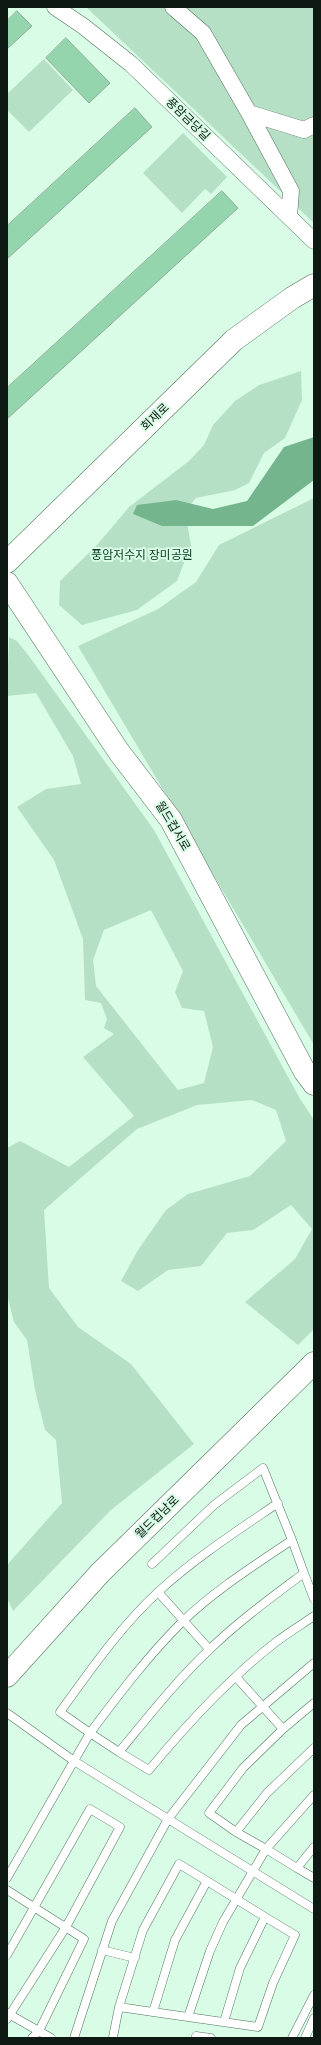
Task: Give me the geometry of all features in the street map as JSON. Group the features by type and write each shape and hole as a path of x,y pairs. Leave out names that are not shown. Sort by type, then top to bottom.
{"street":[{"name":"풍암금당길","path":"54,7 83,26 131,64 289,217 304,229 314,241"},
{"path":"173,7 203,33 249,113 290,191 289,217"},
{"path":"249,113 304,130 314,125"},
{"name":"회재로","path":"7,562 234,340 292,298 314,285"},
{"name":"월드컵서로","path":"7,583 120,752 171,820 301,1065 314,1084"},
{"name":"월드컵남로","path":"7,1676 100,1573 314,1363"}],"lane":[{"path":"152,1564 214,1505 263,1468 278,1503 314,1599"},
{"path":"278,1503 212,1548 158,1592 103,1653 60,1712 90,1733 149,1770 186,1726 236,1677 276,1642 314,1616"},
{"path":"7,1878 90,1733 130,1679 183,1622 236,1578 292,1540"},
{"path":"120,1752 158,1704 209,1649 258,1607 304,1573"},
{"path":"158,1592 183,1622 209,1649"},
{"path":"74,2038 112,1921 168,1819 241,1725 314,1663"},
{"path":"236,1677 263,1705 283,1729"},
{"path":"314,1703 283,1729 243,1768 209,1813 236,1832 314,1878"},
{"path":"7,1713 74,1761 313,1909"},
{"path":"236,1832 267,1793 314,1748"},
{"path":"188,2017 210,1951 236,1900 266,1849 314,1795"},
{"path":"7,1955 90,1809 120,1826 66,1928 8,2015 51,2038"},
{"path":"297,1868 314,1847"},
{"path":"113,2037 119,2007 143,1930 178,1864 295,1935 273,1983 258,2027 119,2007"},
{"path":"153,2012 175,1940 207,1881"},
{"path":"7,1890 84,1939 39,2031 32,2038"},
{"path":"224,2022 240,1968 265,1917"},
{"path":"102,1950 135,1958"},
{"path":"292,2038 314,1995"},
{"path":"305,2038 314,2018"},
{"path":"196,2036 211,2038"}],"green space":[{"path":"86,7 314,7 314,223"},
{"path":"44,59 73,90 29,132 7,110 7,94"},
{"path":"183,133 227,177 211,194 205,189 182,213 143,173"},
{"name":"풍암저수지 장미공원","path":"301,371 302,400 285,438 264,453 249,483 235,490 196,498 185,511 191,545 177,581 137,610 82,625 59,605 60,581 97,545 129,507 189,461 204,445 213,425 235,401 259,385"},
{"path":"314,498 314,1045 78,646 158,609 196,582 219,545"},
{"path":"9,637 17,641 29,656 154,830 299,1097 314,1120 314,1329 298,1345 245,1302 295,1259 312,1229 291,1205 253,1230 227,1233 201,1266 168,1270 138,1291 121,1281 138,1250 166,1210 188,1194 250,1176 286,1141 276,1110 252,1100 197,1105 137,1129 44,1210 49,1288 78,1327 131,1364 194,1444 111,1510 13,1611 7,1598 7,1565 62,1503 56,1440 45,1430 35,1390 27,1340 14,1322 7,1295 7,1148 20,1141 69,1167 134,1116 83,1057 114,1034 104,1028 107,1019 101,1003 85,1000 83,939 54,860 17,807 46,789 81,784 73,756 36,693 7,696","holes":["151,910 183,971 175,992 182,1008 204,1011 213,1047 204,1083 178,1090 96,986 93,960 104,930"]}],"shaded area":[{"path":"314,437 314,480 253,526 162,526 133,514 137,505 176,500 213,509 247,501 284,447"}],"building":[{"path":"17,11 32,26 7,49 7,21"},
{"path":"66,38 110,83 89,103 46,58"},
{"path":"135,108 152,127 7,259 7,226"},
{"path":"222,191 238,208 7,419 7,388"}]}
